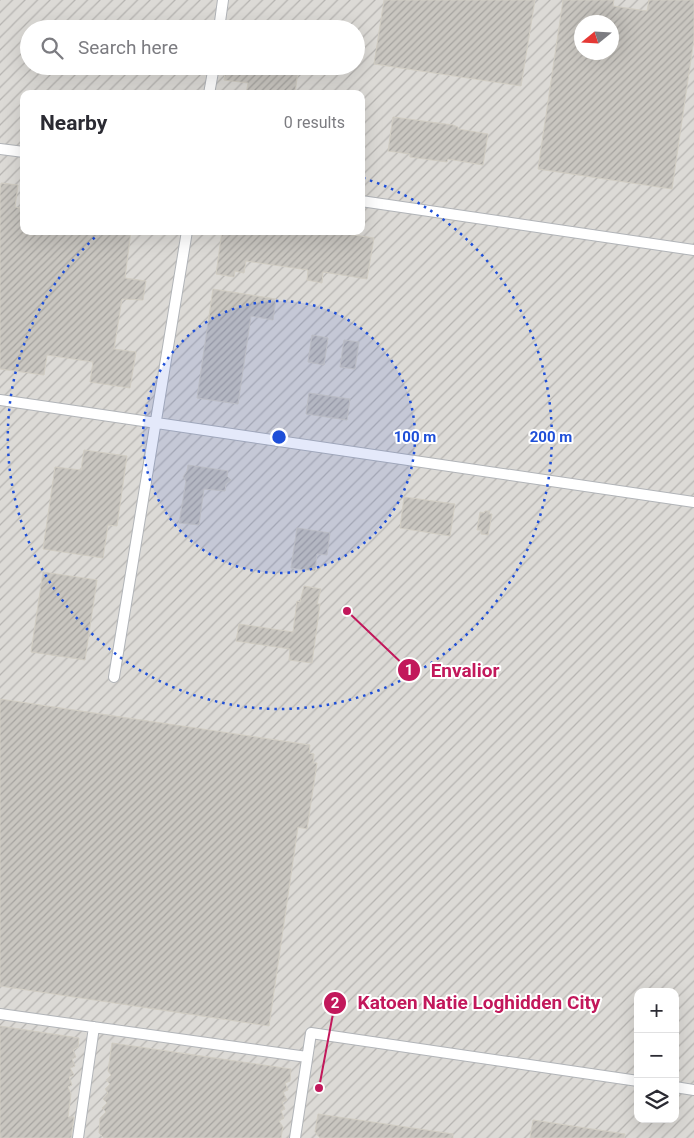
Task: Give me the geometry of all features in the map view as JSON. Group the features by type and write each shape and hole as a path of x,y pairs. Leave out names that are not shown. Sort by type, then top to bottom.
{"lane":[{"path":"220,20 223,0"},
{"path":"210,90 212,75"},
{"path":"0,148 20,151"},
{"path":"365,202 694,250"},
{"path":"114,677 186,235"},
{"path":"0,400 694,502"},
{"path":"0,1014 307,1057"},
{"path":"78,1138 94,1027"},
{"path":"295,1138 311,1034 634,1080"},
{"path":"679,1088 694,1090"}],"shaded area":[{"path":"0,0 694,0 694,1138 0,1138"}],"building":[{"path":"384,0 535,0 521,86 374,64"},
{"path":"563,0 614,0 613,6 647,11 649,0 694,0 694,39 672,189 538,169"},
{"path":"225,75 297,75 296,90 247,90 248,83 224,80"},
{"path":"393,117 453,125 458,127 458,129 488,134 483,165 448,159 447,162 410,157 410,154 388,151"},
{"path":"1,183 18,185 15,207 20,208 20,235 130,235 125,278 146,281 143,300 122,299 114,349 136,352 130,388 90,382 93,362 47,355 44,375 0,369"},
{"path":"221,235 353,235 374,238 367,279 323,272 322,283 307,280 308,270 246,261 244,273 235,271 234,277 216,274"},
{"path":"213,289 276,299 273,320 251,316 238,404 197,398"},
{"path":"312,335 328,338 324,365 308,362"},
{"path":"344,340 359,342 355,369 340,367"},
{"path":"309,393 350,399 347,420 306,414"},
{"path":"84,450 127,456 117,526 108,525 103,558 43,549 55,467 81,470"},
{"path":"188,465 228,471 227,476 231,480 226,484 225,491 204,489 199,525 179,523 186,481 183,477"},
{"path":"404,497 455,504 450,536 400,528"},
{"path":"485,511 490,511 489,514 492,514 488,535 481,534 481,530 477,530 480,512 484,513"},
{"path":"297,528 330,533 327,555 317,554 315,571 291,568"},
{"path":"43,572 97,580 85,660 31,652"},
{"path":"304,586 321,589 317,604 320,604 312,663 289,660 290,649 236,641 239,624 293,632 297,601 300,602"},
{"path":"0,699 310,745 309,753 314,754 313,763 317,763 307,829 298,827 269,1026 0,986"},
{"path":"0,1026 79,1038 78,1047 73,1050 76,1057 72,1059 75,1066 70,1068 74,1075 69,1077 72,1085 68,1087 71,1094 68,1117 74,1117 71,1138 0,1138"},
{"path":"112,1043 291,1069 290,1081 285,1083 288,1090 283,1092 287,1100 282,1102 285,1109 281,1111 284,1118 279,1121 283,1127 281,1138 104,1138 99,1133 100,1118 106,1112 102,1108 107,1103 103,1099 108,1093 105,1089 110,1084 106,1080 111,1075 108,1071"},
{"path":"318,1114 453,1134 453,1138 320,1138 315,1132"},
{"path":"533,1120 625,1134 624,1138 530,1138"}],"place":[{"name":"Envalior","path":"347,611"},
{"name":"Katoen Natie Loghidden City","path":"319,1088"}]}
